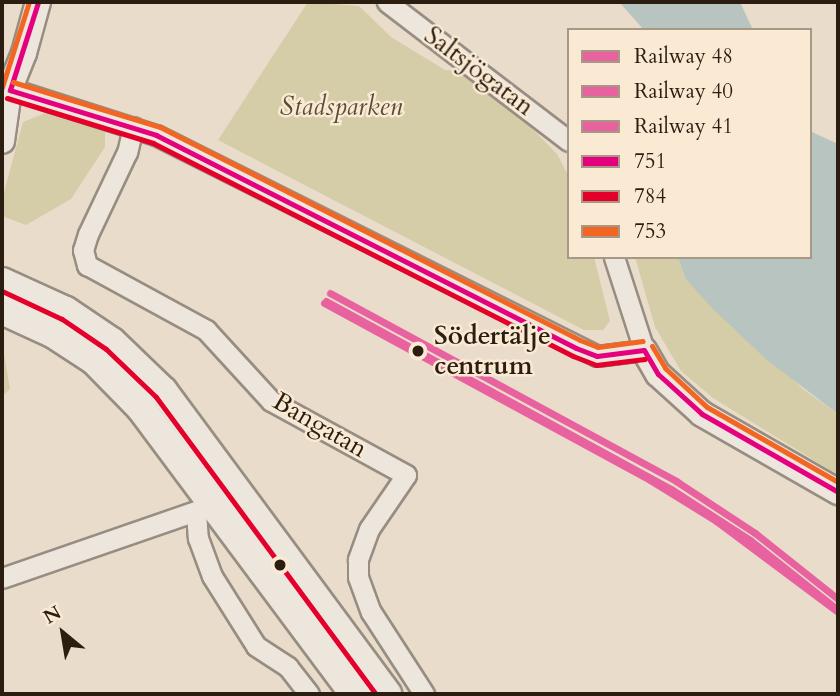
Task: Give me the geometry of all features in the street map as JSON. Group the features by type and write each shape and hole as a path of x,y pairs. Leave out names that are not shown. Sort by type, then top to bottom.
{"main road":[{"path":"2,282 66,311 135,362 243,494 387,694"},
{"path":"2,310 54,334 94,360 141,408 206,509 354,694"}],"street":[{"path":"2,141 4,95 38,2"},
{"name":"Saltsjögatan","path":"387,2 567,139"},
{"path":"4,95 133,127 294,202 576,348 597,356 644,350"},
{"name":"Bangatan","path":"133,127 127,152 85,242 87,265 206,330 271,401 406,475 369,529 358,560 358,576 371,612 424,694"},
{"path":"615,259 644,350 658,374 702,414 838,492"},
{"path":"2,578 243,494"},
{"path":"206,509 198,538 212,576 257,646 288,667 309,694"}],"green space":[{"name":"Stadsparken","path":"308,2 359,6 391,37 445,70 464,71 503,99 557,154 567,173 567,259 594,259 610,321 603,330 584,330 218,140"},
{"path":"53,110 105,127 105,147 71,199 26,225 2,216 2,200 23,122"},
{"path":"636,259 679,259 685,278 803,389 838,414 838,475 713,398 681,371 655,327"},
{"path":"2,342 10,389 2,396"}],"shaded area":[{"path":"619,2 740,2 752,28 642,28"},
{"path":"812,132 838,144 838,414 767,360 712,308 685,278 679,259 812,259"}],"rail line":[{"name":"40","path":"330,293 676,481 755,533 838,599"},
{"name":"41","path":"326,301 671,489 750,540 833,606"},
{"name":"48","path":"324,303 650,480 716,521 838,612"}],"transit line":[{"name":"753","path":"2,87 29,2"},
{"name":"751","path":"10,90 38,2"},
{"name":"753","path":"13,82 160,127 580,340 598,347 643,341"},
{"name":"751","path":"10,90 156,135 576,348 597,356 644,350"},
{"name":"784","path":"7,98 153,143 573,356 596,365 645,359"},
{"name":"784","path":"2,291 62,319 106,349 156,397 376,694"},
{"name":"753","path":"652,346 665,368 707,407 838,482"},
{"name":"751","path":"644,350 658,374 702,414 838,492"}],"place":[{"name":"Södertälje centrum","path":"418,351"}]}
